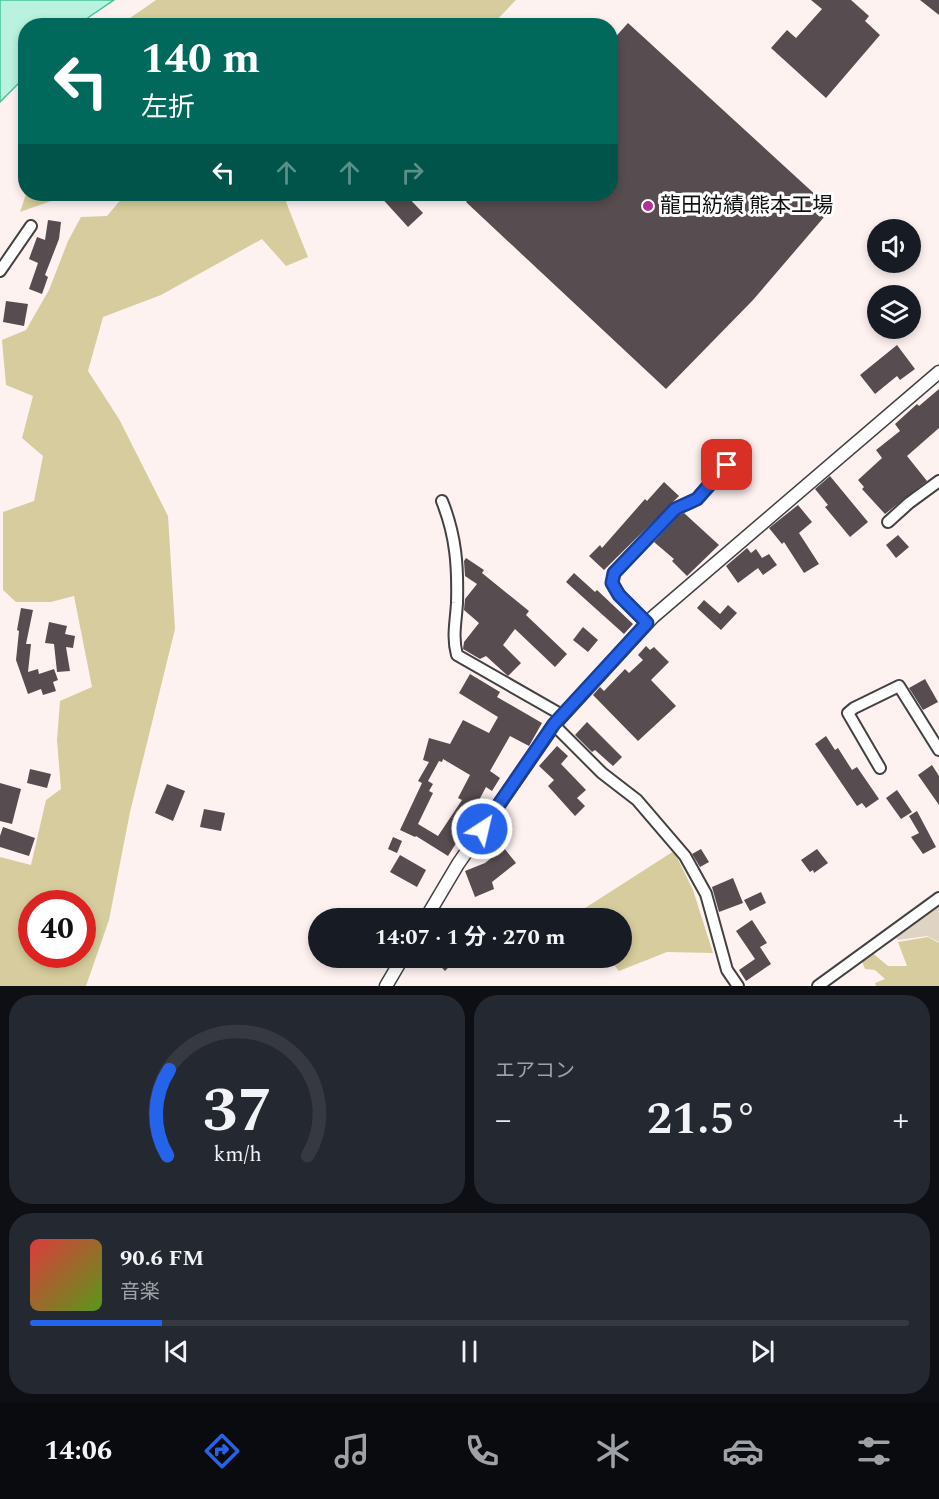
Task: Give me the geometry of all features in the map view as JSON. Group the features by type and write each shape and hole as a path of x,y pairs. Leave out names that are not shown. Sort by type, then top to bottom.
{"street":[{"path":"0,271 31,226"},
{"path":"432,908 458,864 558,720 647,623 939,372"},
{"path":"647,623 619,595 612,583 614,573 675,509 697,499 736,452"},
{"path":"888,522 939,481"},
{"path":"442,501 454,536 457,604 454,643 457,655 558,720 602,773 638,800 685,856 706,894 727,970 738,986"},
{"path":"880,768 848,713 899,686 939,750"},
{"path":"818,986 939,898"},
{"path":"387,986 397,968"}],"shaded area":[{"path":"0,0 114,0 88,18 18,18 18,84 0,102"},
{"path":"156,0 516,0 499,18 130,18"},
{"path":"24,201 51,201 20,212"},
{"path":"120,201 287,201 308,257 286,266 262,239 161,295 103,317 88,371 119,419 168,516 175,629 130,812 109,920 96,957 96,890 18,890 18,968 92,968 86,986 0,986 0,857 31,865 46,800 61,789 57,740 60,701 92,687 74,596 51,602 16,602 3,590 3,512 34,501 43,456 22,438 33,396 6,385 2,340 26,330 49,290 68,241 81,217 107,216"},
{"path":"674,851 693,890 713,953 667,952 632,966 632,908 585,908"},
{"path":"939,902 939,942 927,936 898,940 895,936"},
{"path":"928,937 939,943 939,986 876,986 875,983 885,979 875,970 865,969 861,959 870,951 888,966 907,966 898,942"}],"building":[{"path":"811,0 851,0 869,16 865,21 880,35 826,98 771,48 787,30 796,38 822,9"},
{"path":"920,0 939,0 939,15"},
{"name":"龍田紡績 熊本工場","path":"628,23 831,209 753,300 666,389 466,202 618,201 618,34"},
{"path":"384,201 412,201 423,213 408,227"},
{"path":"48,220 61,222 59,239 45,275 48,277 42,294 29,289 38,263 29,259 37,237 45,240"},
{"path":"6,301 28,304 24,326 3,322"},
{"path":"897,345 915,369 900,380 897,376 875,394 860,375"},
{"path":"939,389 939,428 907,456 927,481 885,514 862,489 864,487 858,480 882,458 876,450 900,431 895,424 917,404 919,406"},
{"path":"830,476 868,522 850,537 825,507 828,505 815,489"},
{"path":"664,482 679,496 604,570 589,556 600,545 602,548 645,499 647,501"},
{"path":"798,505 812,522 799,533 819,564 804,573 784,542 782,544 769,528"},
{"path":"684,513 719,545 687,576 672,561 674,559 654,542 679,515"},
{"path":"898,535 909,547 896,558 886,545"},
{"path":"747,548 751,553 756,549 762,558 769,554 777,565 763,575 758,568 738,583 726,566"},
{"path":"466,558 484,570 482,573 529,611 526,615 567,654 555,667 515,629 503,645 521,663 508,676 486,656 480,659 463,649 464,642 479,623 464,610 465,599 477,584 465,576 464,561"},
{"path":"574,573 595,592 597,590 633,624 624,634 566,582"},
{"path":"704,600 720,614 728,605 737,613 721,630 697,608"},
{"path":"21,608 33,610 26,644 31,644 28,672 38,669 39,674 54,669 58,680 53,682 56,691 43,695 41,689 28,694 16,660 19,631 17,630"},
{"path":"49,622 67,626 65,634 75,636 73,648 66,647 70,671 57,672 54,644 45,643"},
{"path":"583,627 598,640 588,652 573,640"},
{"path":"646,646 650,650 654,647 669,662 651,680 676,706 638,741 593,695 600,687 604,691 625,669 629,673 643,660 638,655"},
{"path":"470,674 500,692 497,697 542,723 529,746 510,736 490,771 500,778 492,791 486,787 470,817 472,818 448,856 416,836 400,830 422,783 418,781 429,762 423,760 429,738 450,744 463,720 489,733 498,717 459,693","holes":["443,759 470,775 458,798 462,800 438,836 418,824 433,793 429,791 433,784 428,781 439,761 442,762"]},
{"path":"925,679 938,702 923,710 909,688"},
{"path":"587,722 622,757 613,766 595,750 592,752 575,735"},
{"path":"826,736 835,750 838,748 852,770 857,767 879,799 866,808 862,803 857,806 815,744"},
{"path":"557,746 568,756 561,764 586,790 577,798 585,806 575,816 548,786 554,780 539,766"},
{"path":"932,765 939,776 939,805 918,775"},
{"path":"30,769 51,774 47,788 27,783"},
{"path":"0,783 21,789 12,824 0,821"},
{"path":"167,784 185,791 173,821 155,813"},
{"path":"897,790 912,812 901,819 886,798"},
{"path":"204,809 225,813 221,831 200,827"},
{"path":"917,811 936,847 923,854 911,837 919,833 909,816"},
{"path":"501,817 511,823 504,837 493,831"},
{"path":"3,827 35,838 29,856 0,847"},
{"path":"393,837 402,841 397,853 388,849"},
{"path":"504,848 516,863 492,882 494,889 475,897 465,871 485,863"},
{"path":"701,849 709,862 700,867 692,854"},
{"path":"817,849 828,863 814,873 813,870 810,872 801,860"},
{"path":"400,855 426,870 417,887 390,872"},
{"path":"733,878 743,903 719,912 712,887"},
{"path":"761,892 766,903 750,911 744,900"},
{"path":"752,920 767,943 760,947 771,964 746,981 739,970 755,959 736,931"}],"place":[{"name":"龍田紡績 熊本工場","path":"648,206"}],"route":[{"path":"482,829 554,724 647,623 619,595 612,583 614,573 675,509 697,499 727,465"}]}
